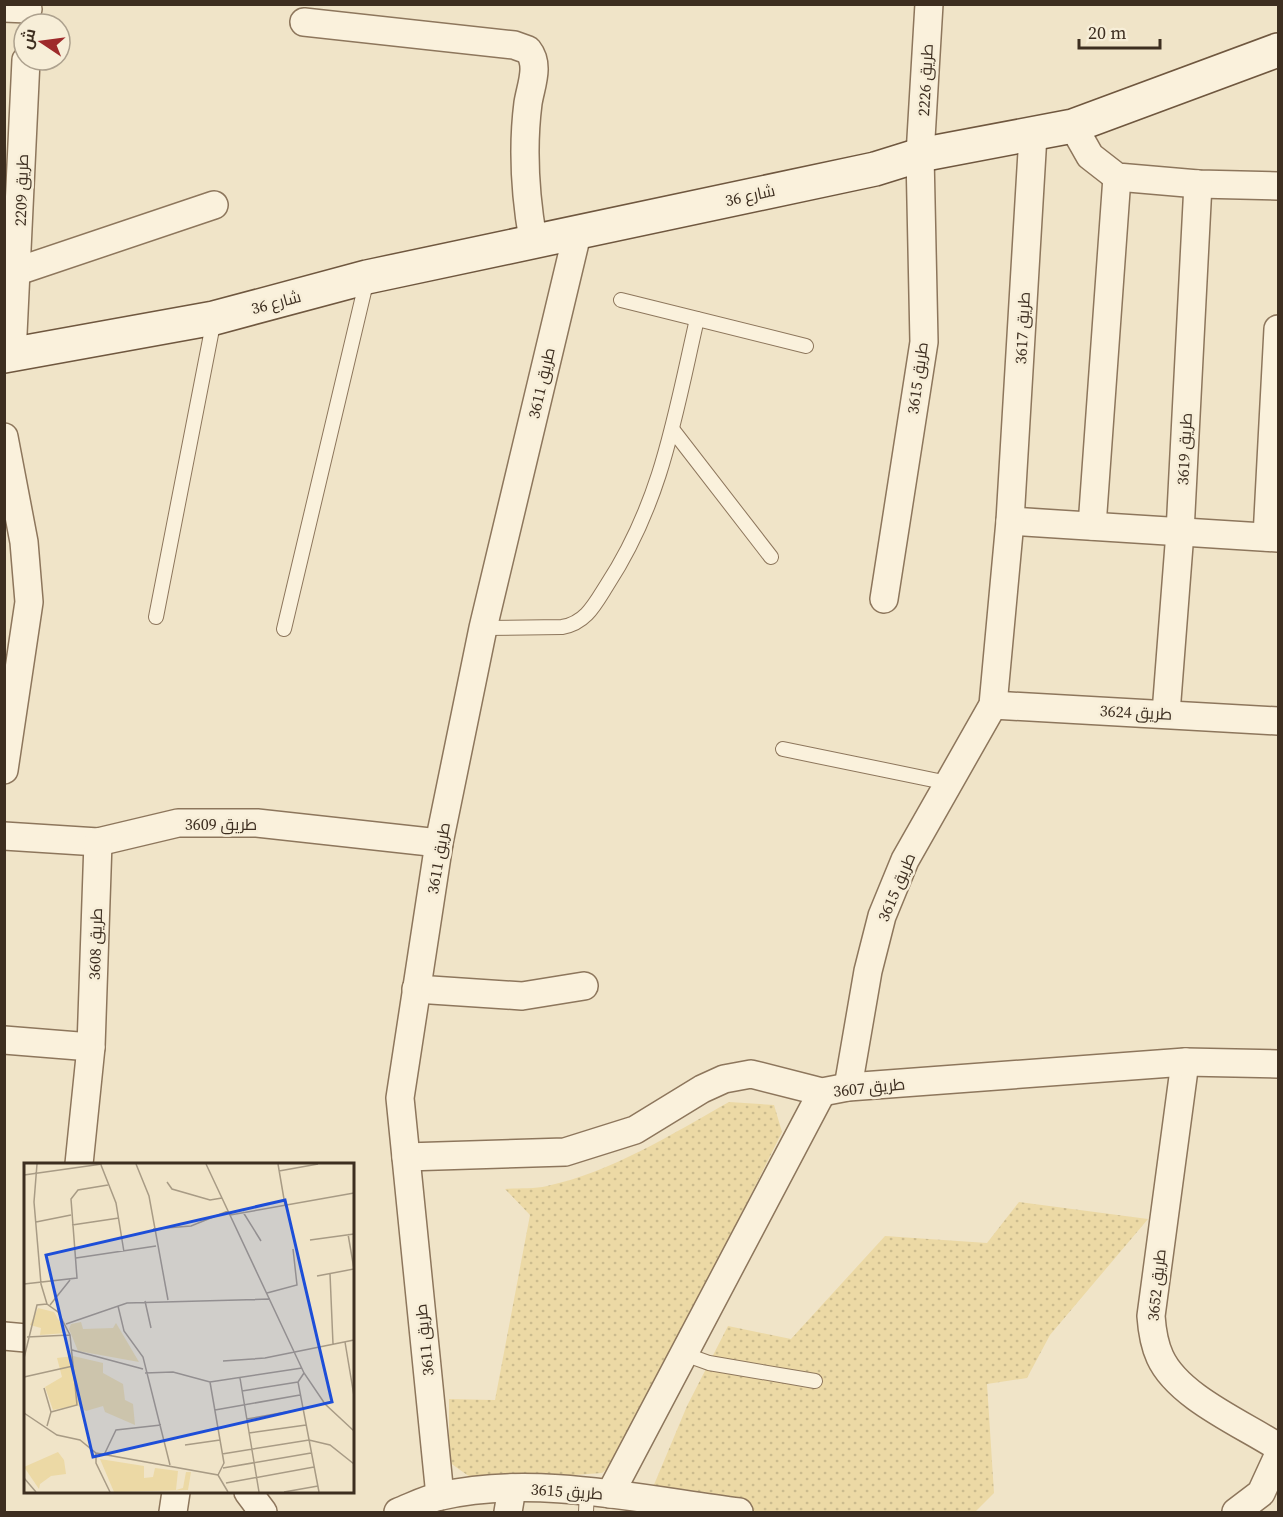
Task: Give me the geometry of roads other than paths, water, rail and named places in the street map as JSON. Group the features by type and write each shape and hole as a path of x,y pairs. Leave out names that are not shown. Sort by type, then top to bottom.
{"street":[{"name":"طريق 2226","path":"920,155 929,4"},
{"path":"304,22 514,45 528,50 535,64 525,134 525,190 533,240"},
{"name":"شارع 36","path":"8,356 214,318 367,277 578,230 875,169 920,155 1073,126 1278,50"},
{"name":"طريق 2209","path":"8,356 18,272 26,72"},
{"path":"1073,126 1090,156 1117,177 1198,184 1278,186"},
{"name":"طريق 3617","path":"993,705 1010,521 1033,135"},
{"name":"طريق 3615","path":"884,599 924,342 920,155"},
{"path":"1092,526 1117,177"},
{"name":"طريق 3619","path":"1166,713 1179,532 1198,184"},
{"path":"18,272 213,205"},
{"name":"طريق 3611","path":"440,1496 400,1098 439,843 483,627 578,230"},
{"path":"1010,521 1273,538 1278,329"},
{"path":"4,437 24,542 29,602 4,770"},
{"name":"طريق 3615","path":"594,1499 684,1354 835,1089 882,916 904,860 993,705"},
{"name":"طريق 3624","path":"993,705 1278,721"},
{"name":"طريق 3609","path":"4,836 98,842 178,823 257,823 439,843"},
{"name":"طريق 3608","path":"79,1163 91,1047 98,842"},
{"path":"416,989 522,996 584,986"},
{"path":"4,1040 91,1047"},
{"name":"طريق 3607","path":"406,1157 565,1152 635,1130 702,1089 724,1079 751,1074 835,1089 1185,1062 1278,1064"},
{"name":"طريق 3652","path":"1185,1062 1151,1316 1153,1338 1161,1359 1178,1382 1228,1417 1278,1447"},
{"path":"4,1336 24,1338"},
{"path":"1236,1512 1270,1497 1278,1456"},
{"path":"174,1512 176,1493"},
{"path":"249,1493 263,1512"},
{"name":"طريق 3615","path":"398,1512 440,1496 510,1500 594,1499 739,1512"}],"lane":[{"path":"284,629 367,277"},
{"path":"621,300 806,346"},
{"path":"156,617 214,318"},
{"path":"483,627 572,626 589,613 632,545 649,508 672,429 697,319"},
{"path":"672,429 771,558"},
{"path":"783,749 948,783"},
{"path":"684,1354 709,1363 815,1381"}]}
